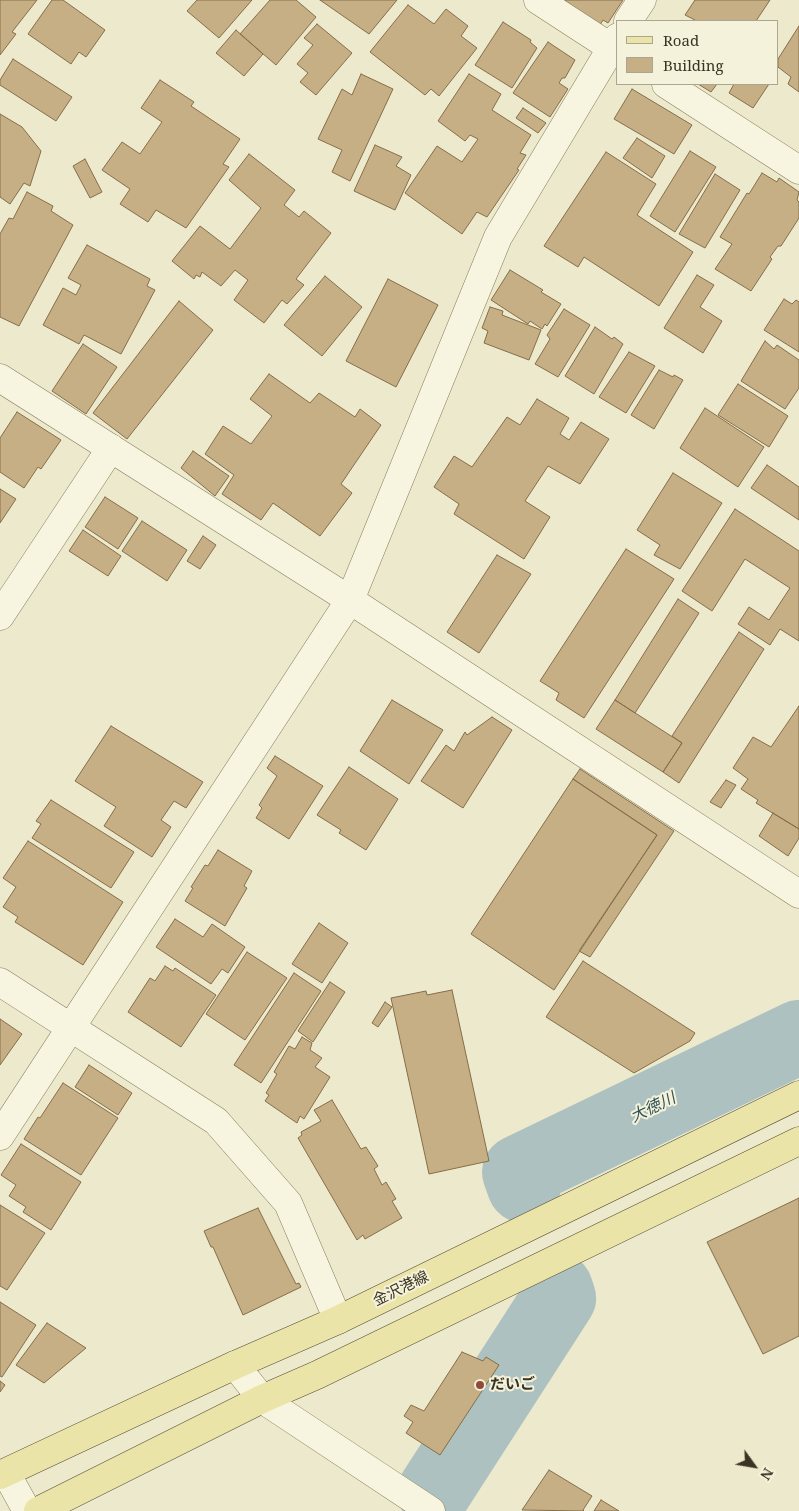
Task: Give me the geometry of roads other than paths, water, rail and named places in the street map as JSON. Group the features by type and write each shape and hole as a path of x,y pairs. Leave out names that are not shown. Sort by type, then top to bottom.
{"main road":[{"name":"金沢港線","path":"3,1474 235,1365 338,1320 799,1095"},
{"path":"38,1511 262,1399 326,1371 799,1141"}],"street":[{"path":"0,1136 350,600 498,237 616,46 538,0"},
{"path":"629,20 642,0"},
{"path":"668,85 799,170"},
{"path":"0,378 350,600 799,894"},
{"path":"0,616 110,448"},
{"path":"0,982 216,1122 288,1203 338,1320"},
{"path":"235,1365 262,1399 431,1511"},
{"path":"3,1474 27,1511"}],"waterway":[{"name":"大徳川","path":"524,1186 519,1172 799,1037"},
{"name":"大徳川","path":"434,1492 559,1298 556,1289"}],"place":[{"name":"だいご","path":"480,1385"}]}
